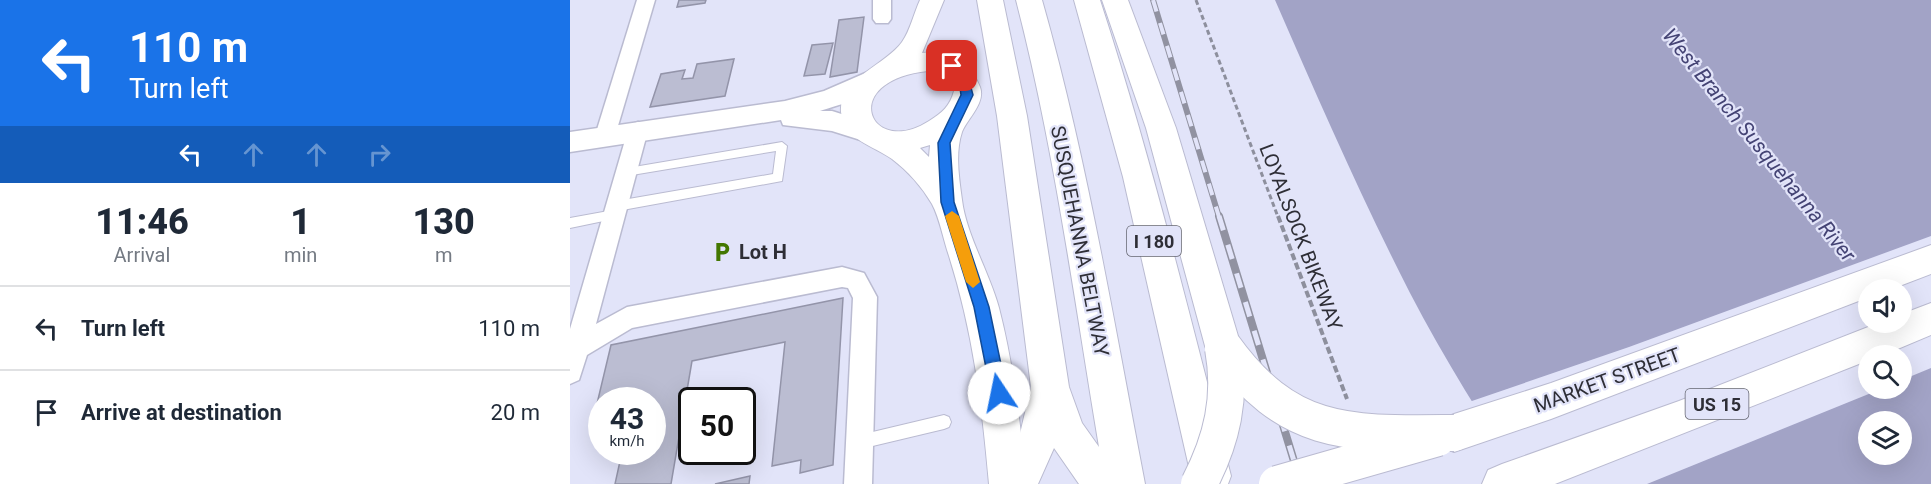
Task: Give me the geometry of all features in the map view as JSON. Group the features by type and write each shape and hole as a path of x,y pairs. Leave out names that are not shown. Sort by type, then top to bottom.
{"highway":[{"path":"990,0 1012,116 1050,387 1067,434 1080,455 1105,484"},
{"name":"SUSQUEHANNA BELTWAY","path":"1029,0 1041,44 1081,239 1125,484"},
{"name":"I 180","path":"1087,0 1108,66 1138,179 1213,484"},
{"path":"1115,0 1156,114 1189,220 1222,346 1228,384 1227,404 1216,448 1199,484"},
{"name":"MARKET STREET","path":"1277,484 1454,433 1551,401 1931,259"},
{"name":"US 15","path":"1502,484 1679,419 1931,319"},
{"path":"1222,346 1257,388 1275,403 1296,415 1320,423 1360,431 1454,433"},
{"path":"1017,484 1038,438 1050,387"}],"main road":[{"path":"934,0 913,47 864,89 856,106 858,120 872,135 894,145 917,161 947,202"},
{"path":"934,0 941,45 949,62 966,84 967,95 960,113 949,129 943,149 947,202 982,307 999,393 1008,484"},
{"path":"883,73 907,64 928,62 948,66 960,74"},
{"path":"872,135 900,141 924,137 942,128 960,113"}],"street":[{"path":"605,136 645,0"},
{"path":"882,0 882,19"},
{"path":"570,141 751,116 833,100 883,73"},
{"path":"751,116 832,121 872,135"},
{"path":"572,356 638,130"},
{"path":"572,356 627,318 842,277 856,280 866,297 858,484"}],"lane":[{"path":"570,223 615,211 778,178 782,146 626,172"},
{"path":"860,441 944,422"}],"path":[{"name":"LOYALSOCK BIKEWAY","path":"1196,0 1350,406"}],"water":[{"name":"West Branch Susquehanna River","path":"1275,0 1931,0 1931,484 1524,484 1450,366 1423,318 1324,111"}],"pier":[{"path":"1931,236 1931,368 1912,376 1912,345 1858,345 1858,398 1647,484 1521,484 1469,402 1629,347"}],"building":[{"path":"679,0 706,0 705,3 677,7"},
{"path":"864,17 857,72 830,77 839,20"},
{"path":"833,43 825,74 804,76 812,45"},
{"path":"734,59 725,96 650,107 661,74 685,70 682,79 693,78 697,64"},
{"path":"843,298 833,465 800,473 801,460 772,466 785,342 692,361 688,387 678,387 678,443 671,484 615,484 619,465 666,465 666,387 601,387 611,345"},
{"path":"750,476 749,484 715,484"}],"railway":[{"path":"1153,0 1219,217"},
{"path":"1219,216 1301,484"}],"slow traffic":[{"path":"952,216 973,282"}],"place":[{"name":"Lot H","path":"722,252"}],"route":[{"path":"952,66 964,80 967,95 963,107 945,137 943,149 947,202 982,307 999,393"}]}
